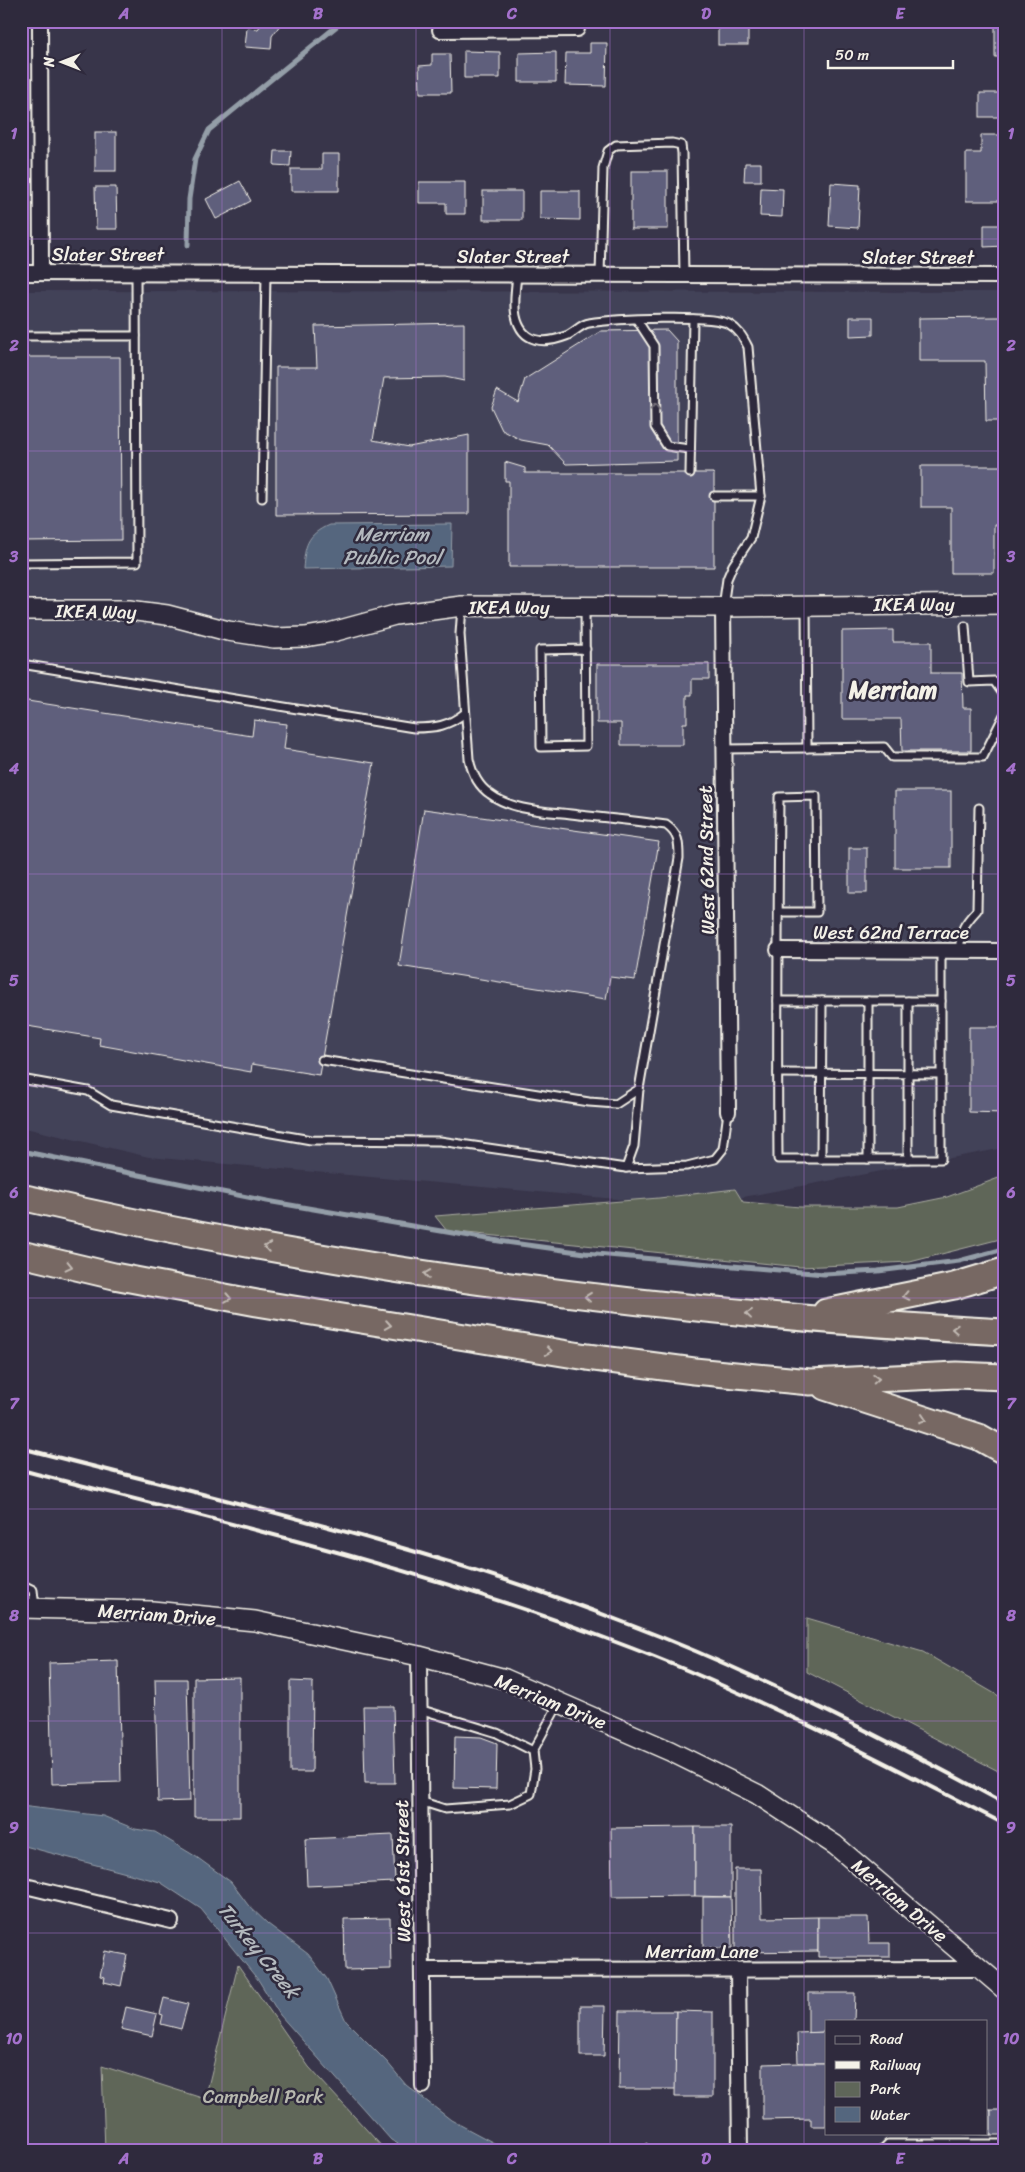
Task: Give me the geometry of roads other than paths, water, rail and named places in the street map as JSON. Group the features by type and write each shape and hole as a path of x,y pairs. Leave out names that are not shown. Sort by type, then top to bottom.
{"highway":[{"path":"21,1197 206,1236 460,1280 575,1295 798,1318 1004,1332"},
{"path":"21,1254 114,1276 387,1325 596,1358 694,1371 810,1382 957,1375 1004,1378"},
{"path":"798,1318 954,1286 1004,1271"},
{"path":"810,1382 979,1437 1004,1451"}],"main road":[{"name":"IKEA Way","path":"21,610 129,610 167,615 228,630 274,638 305,638 394,615 462,606 723,607 1004,604"},
{"name":"Merriam Drive","path":"28,1608 152,1612 255,1621 419,1656 505,1679 670,1751 757,1794 835,1845 1004,1989"}],"street":[{"path":"40,21 41,273"},
{"path":"440,30 482,26 577,29"},
{"name":"Slater Street","path":"21,273 1004,276"},
{"name":"West 62nd Street","path":"723,607 728,1112"},
{"name":"West 62nd Terrace","path":"778,950 1004,951"},
{"name":"West 61st Street","path":"419,1656 423,2086"},
{"path":"21,1885 171,1921"},
{"name":"Merriam Lane","path":"422,1970 982,1969"},
{"path":"738,1970 740,2151"}],"lane":[{"path":"600,275 602,168 608,151 616,145 672,143 681,145 682,153 684,275"},
{"path":"21,563 137,562 136,273"},
{"path":"262,498 266,274"},
{"path":"517,274 516,316 522,332 539,342 552,341 569,335 587,323 637,320 693,319 728,323 741,333 748,347 761,496 752,538 733,565 727,579 723,607"},
{"path":"690,473 693,319"},
{"path":"637,320 654,346 655,427 667,446 690,450"},
{"path":"21,336 136,336"},
{"path":"714,496 761,496"},
{"path":"462,606 460,634 465,713 472,770 480,784 489,794 500,801 529,809 666,825 674,831 679,841 679,858 639,1089 634,1146 626,1168"},
{"path":"806,606 807,748"},
{"path":"585,607 586,649 586,746 541,747 540,650 586,649"},
{"path":"965,626 969,682 994,681 1004,696"},
{"path":"21,664 414,728 428,728 450,724 465,713"},
{"path":"724,749 884,747 892,757 983,757 1004,715"},
{"path":"778,912 817,912 816,796 779,797 778,912 778,1159 941,1159 941,950"},
{"path":"960,951 960,935 968,920 977,910 979,808"},
{"path":"908,1000 908,1159"},
{"path":"778,1001 941,1000"},
{"path":"821,1159 822,1001"},
{"path":"868,1001 868,1159"},
{"path":"322,1060 589,1102 616,1104 639,1089"},
{"path":"778,1073 941,1074"},
{"path":"21,1079 88,1090 111,1105 311,1140 440,1141 626,1168 686,1166 715,1159 723,1149 728,1112"},
{"path":"21,1584 34,1590 28,1608"},
{"path":"420,1801 445,1808 510,1804 531,1794 535,1769 533,1751 559,1703"},
{"path":"419,1709 497,1733 533,1751"},
{"path":"881,2151 888,2144 1004,2144"}],"water":[{"name":"Merriam Public Pool","path":"452,524 451,566 303,569 308,542 311,537 329,525"},
{"name":"Turkey Creek","path":"21,1806 103,1816 135,1829 155,1832 195,1856 231,1882 248,1905 268,1924 308,1954 327,1979 346,2021 387,2062 406,2085 451,2120 509,2151 411,2151 391,2140 280,2015 259,1981 201,1909 160,1882 21,1845"}],"waterway":[{"path":"188,245 189,199 195,159 209,130 343,21"},
{"path":"21,1151 267,1201 499,1241 585,1253 824,1274 878,1271 959,1261 1004,1249"}],"railway":[{"path":"21,1448 325,1526 475,1570 549,1595 672,1641 721,1662 864,1729 1004,1803"},
{"path":"21,1470 320,1547 394,1568 541,1615 613,1641 762,1703 860,1750 1004,1824"}],"district":[{"name":"Merriam","path":"893,690"}],"park label":[{"name":"Campbell Park","path":"263,2096"}]}
